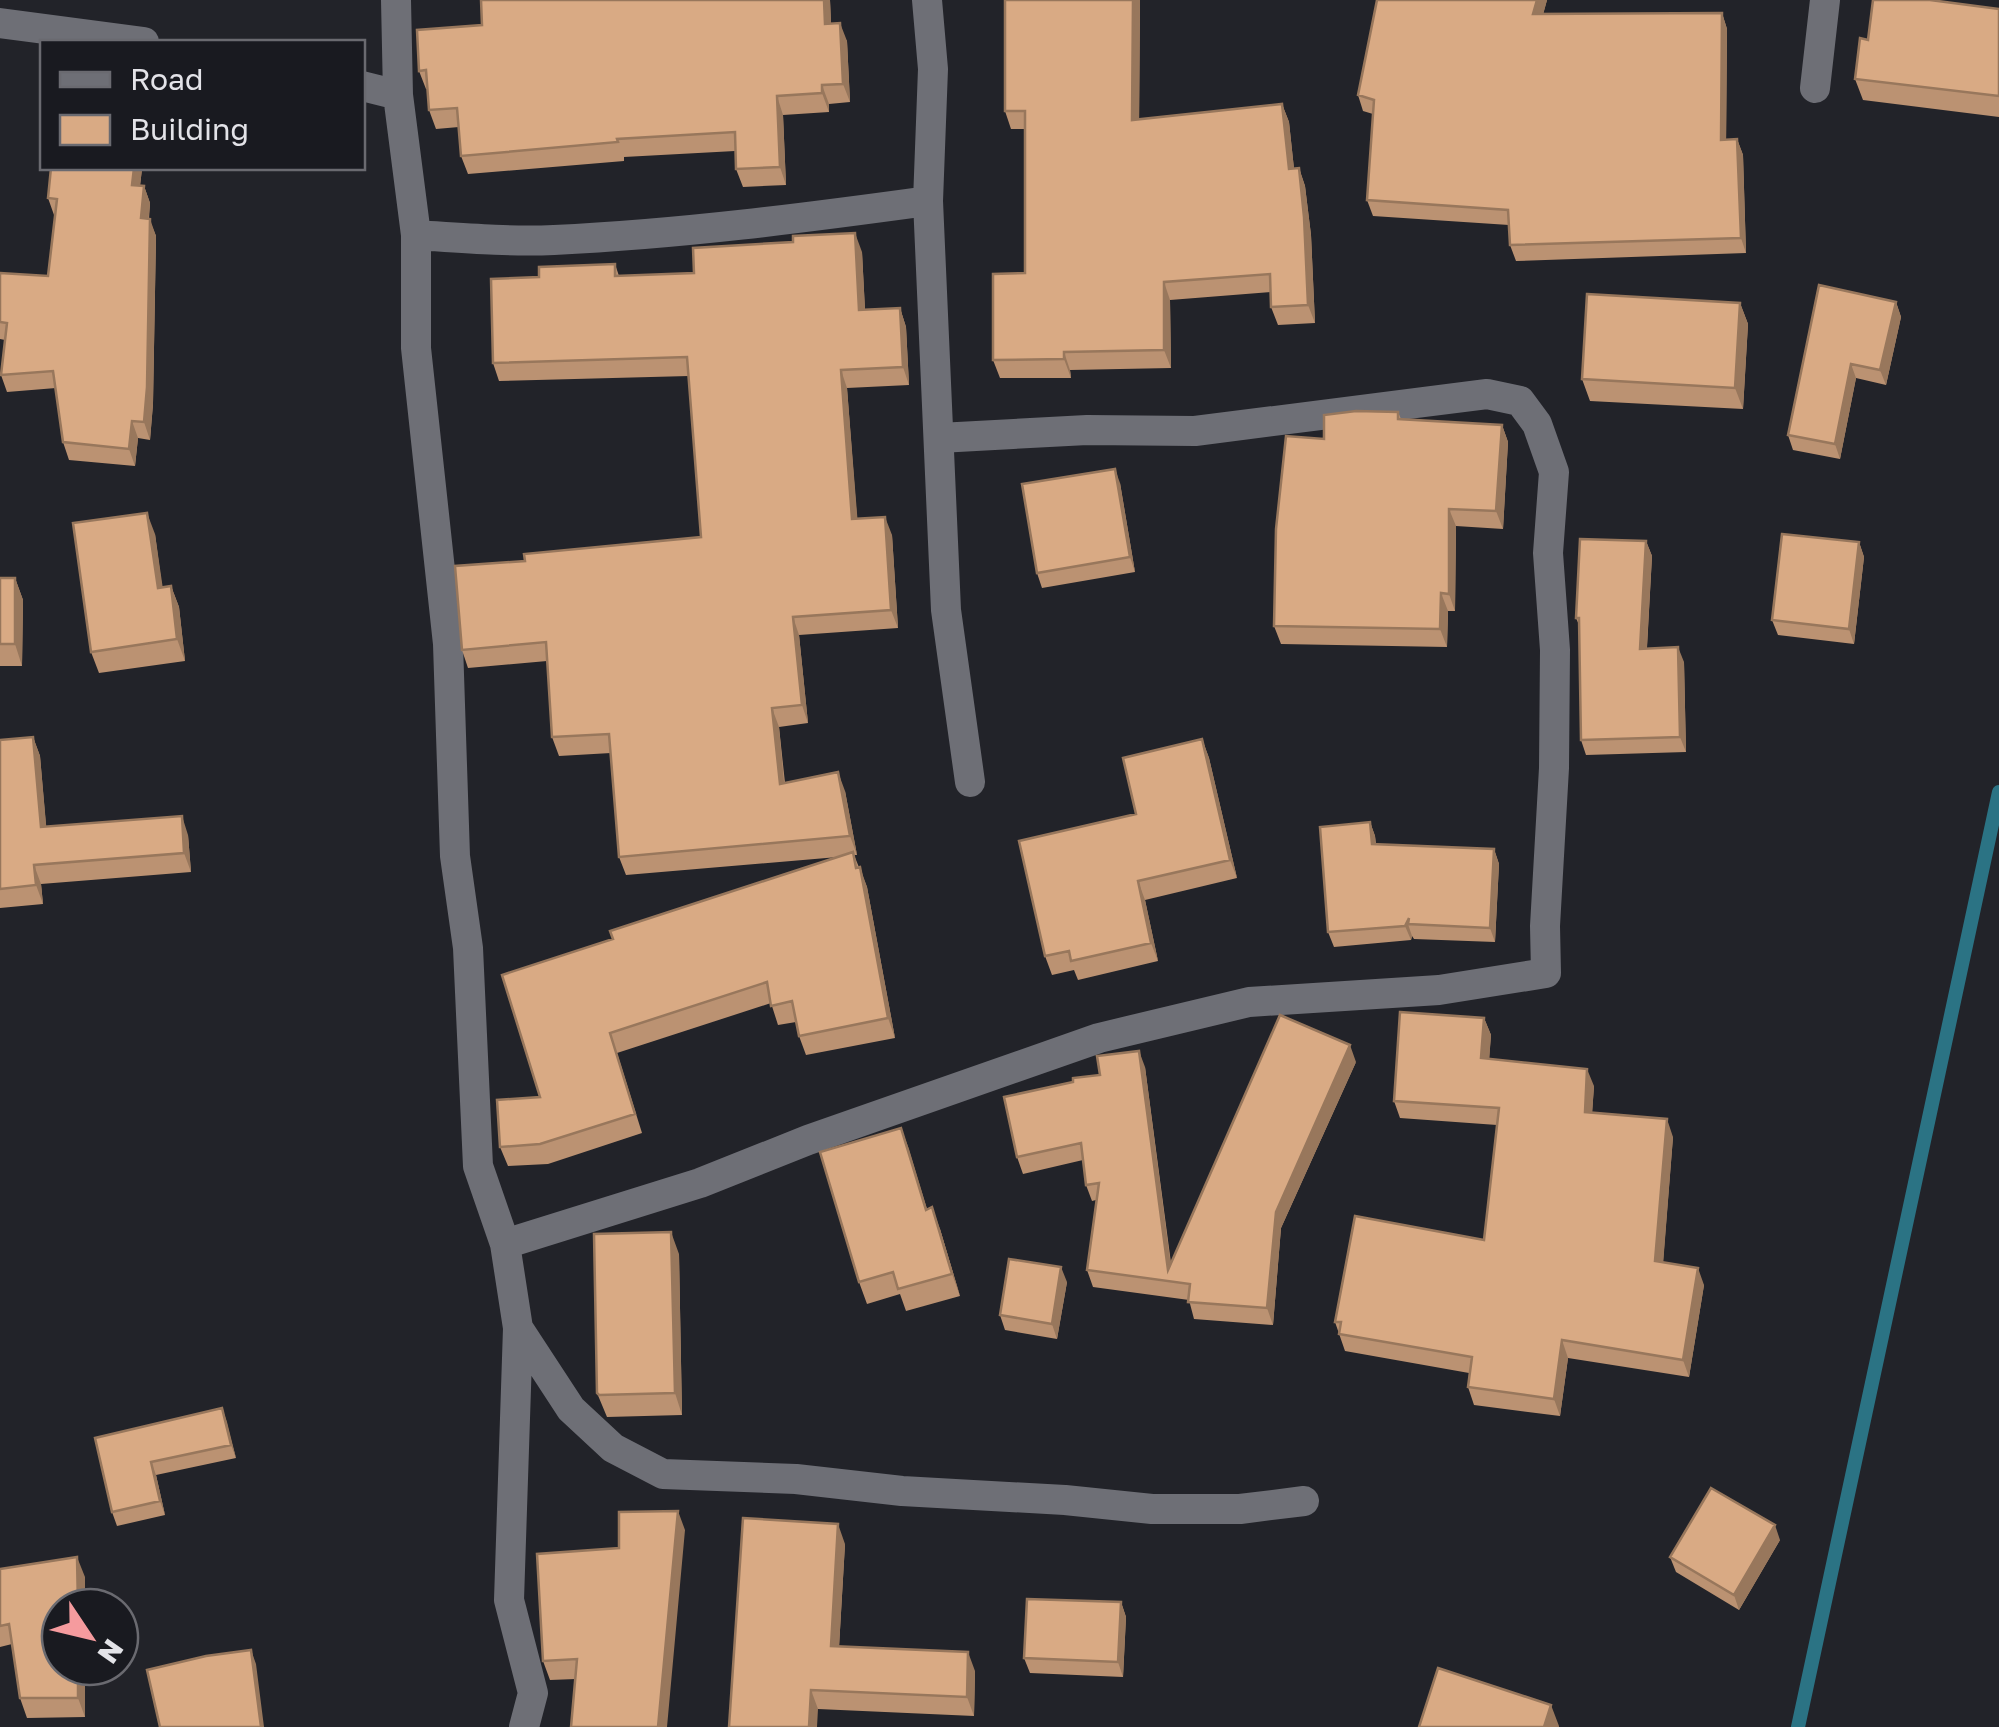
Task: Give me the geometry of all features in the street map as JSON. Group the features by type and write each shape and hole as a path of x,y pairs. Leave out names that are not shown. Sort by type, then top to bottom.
{"street":[{"path":"396,0 398,95 416,235 416,348 448,644 455,856 468,948 478,1166 505,1244 518,1328 509,1600 532,1693 524,1727"},
{"path":"927,0 933,69 928,201 946,610 970,782"},
{"path":"1815,88 1825,0"},
{"path":"0,23 129,40"},
{"path":"365,87 398,95"},
{"path":"416,235 552,240 757,224 928,201"},
{"path":"505,1244 700,1183 808,1140 1099,1038 1249,1002 1439,990 1546,973 1554,768 1555,650 1548,553 1554,472 1536,424 1520,402 1487,394 1195,431 1087,430 938,438"},
{"path":"518,1328 571,1409 613,1448 663,1474 796,1479 1152,1510 1240,1509 1304,1501"}],"building":[{"path":"481,0 824,0 825,24 840,23 843,84 822,85 822,93 777,96 780,167 736,169 735,132 617,139 618,142 461,156 457,108 429,110 426,70 419,71 417,30 482,25"},
{"path":"1005,0 1133,0 1132,120 1282,104 1289,169 1299,168 1308,305 1271,307 1270,274 1164,282 1164,350 1064,352 1064,359 993,360 993,274 1025,273 1025,111 1005,111"},
{"path":"1377,0 1537,0 1533,14 1722,13 1721,140 1737,139 1741,238 1510,245 1508,210 1367,200 1374,100 1358,95"},
{"path":"1873,0 1930,0 1999,9 1999,96 1855,79 1860,38 1868,40"},
{"path":"51,170 134,170 132,185 144,186 141,218 150,219 147,387 144,422 132,421 129,449 63,442 53,371 1,375 7,323 0,322 0,273 48,276 57,199 48,198"},
{"path":"855,233 859,310 900,308 903,367 841,370 852,519 885,517 891,610 793,617 802,705 772,708 780,784 838,772 850,836 619,857 609,734 552,737 546,642 462,650 455,566 525,561 524,554 701,537 687,357 493,363 491,279 539,277 539,267 615,264 615,276 694,273 693,248 793,242 793,236"},
{"path":"1819,285 1896,302 1880,370 1851,364 1835,444 1788,435"},
{"path":"1587,294 1740,303 1735,388 1582,379"},
{"path":"1398,412 1398,419 1502,425 1496,511 1449,509 1449,594 1441,593 1440,629 1274,626 1276,529 1286,436 1324,439 1324,415"},
{"path":"1115,469 1130,557 1037,573 1022,484"},
{"path":"147,513 158,588 171,586 177,639 91,652 73,523"},
{"path":"1782,534 1859,542 1849,629 1772,620"},
{"path":"1580,539 1646,541 1640,649 1678,647 1680,737 1581,740 1576,618"},
{"path":"0,578 15,578 15,644 0,644"},
{"path":"33,737 41,827 182,816 184,853 34,865 36,885 0,889 0,740"},
{"path":"1202,739 1230,860 1138,881 1151,943 1071,961 1069,951 1045,956 1019,841 1136,814 1123,758"},
{"path":"1370,822 1372,844 1494,849 1490,928 1408,924 1409,918 1405,926 1328,932 1320,827"},
{"path":"853,852 856,868 860,867 888,1018 799,1036 792,1001 771,1006 767,982 610,1033 635,1114 540,1144 500,1147 497,1100 540,1097 502,975 613,939 610,931"},
{"path":"1400,1012 1484,1018 1481,1058 1587,1069 1585,1112 1667,1119 1655,1261 1698,1268 1683,1360 1562,1340 1554,1399 1468,1387 1472,1357 1339,1334 1341,1322 1335,1322 1355,1216 1484,1240 1499,1108 1394,1101"},
{"path":"1280,1015 1350,1045 1276,1212 1267,1308 1188,1302 1190,1284 1087,1270 1099,1183 1086,1185 1081,1143 1017,1157 1004,1097 1073,1082 1073,1078 1100,1075 1097,1056 1139,1051 1168,1270"},
{"path":"901,1128 926,1210 932,1207 952,1274 898,1289 893,1272 859,1282 820,1152"},
{"path":"671,1232 675,1393 599,1395 594,1234"},
{"path":"1009,1259 1061,1267 1052,1324 1000,1315"},
{"path":"222,1408 231,1445 151,1462 160,1501 112,1512 95,1438"},
{"path":"1711,1488 1775,1525 1734,1595 1670,1557"},
{"path":"678,1511 658,1727 571,1727 577,1659 543,1661 537,1554 619,1548 619,1512"},
{"path":"743,1518 838,1524 831,1646 968,1652 967,1697 811,1690 809,1727 729,1727"},
{"path":"77,1557 78,1587 40,1587 40,1687 78,1687 78,1698 20,1698 9,1624 0,1626 0,1569"},
{"path":"1027,1599 1121,1602 1118,1662 1024,1658"},
{"path":"251,1650 261,1727 160,1727 147,1670"},
{"path":"1438,1668 1551,1705 1544,1727 1419,1727"}],"waterway":[{"path":"1798,1727 1999,792"}]}
